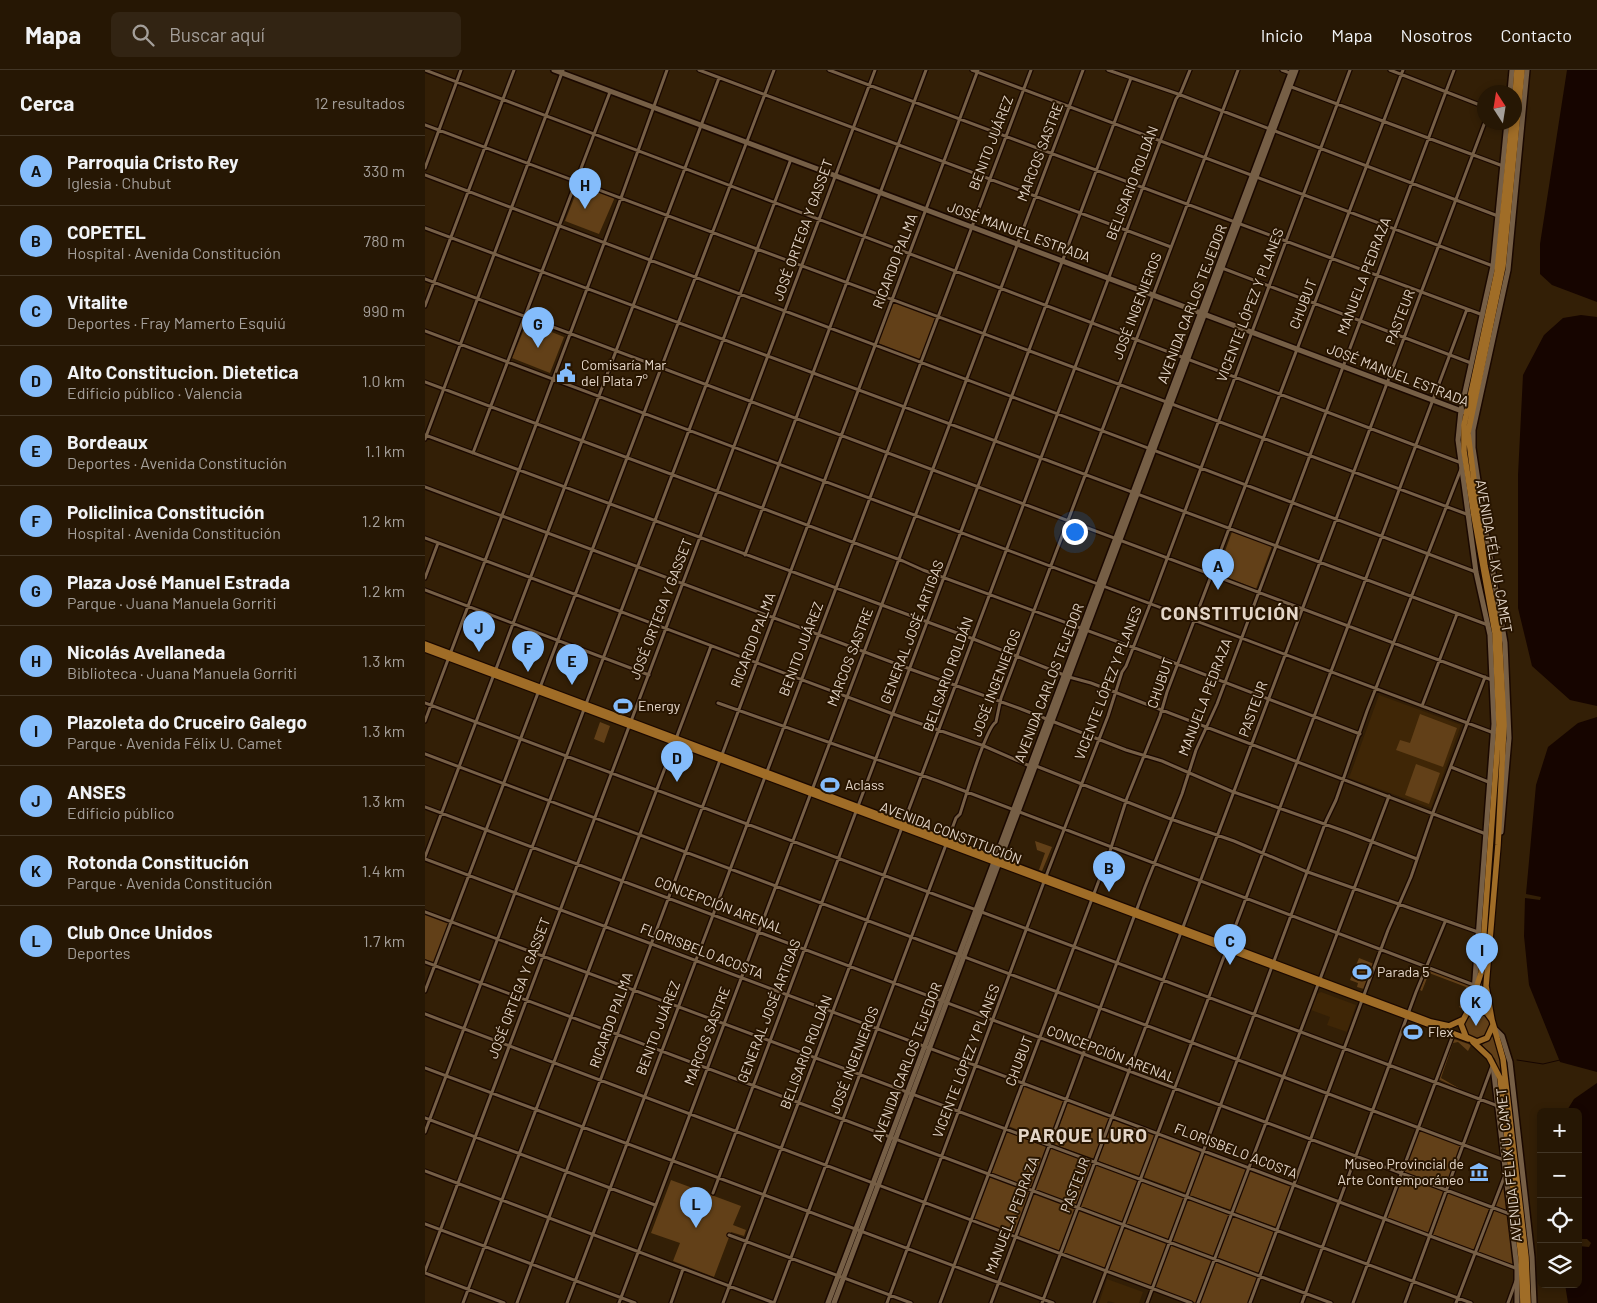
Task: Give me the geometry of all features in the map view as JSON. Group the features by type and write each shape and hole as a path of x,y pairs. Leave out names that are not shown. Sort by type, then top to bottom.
{"main road":[{"name":"JOSÉ MANUEL ESTRADA","path":"554,70 1468,413"},
{"name":"AVENIDA CARLOS TEJEDOR","path":"1288,85 1296,70"},
{"path":"1511,85 1512,70"},
{"path":"1516,85 1517,70"},
{"name":"AVENIDA FÉLIX U. CAMET","path":"1521,85 1522,70"},
{"name":"AVENIDA FÉLIX U. CAMET","path":"1522,97 1527,70"},
{"name":"AVENIDA CARLOS TEJEDOR","path":"834,1303 841,1277 858,1231 1237,223 1288,85 1291,72"},
{"name":"AVENIDA FÉLIX U. CAMET","path":"1508,130 1510,169"},
{"name":"AVENIDA FÉLIX U. CAMET","path":"1512,130 1503,266 1468,413 1458,440 1459,462 1476,572 1488,625 1493,680 1502,735 1498,785 1499,844 1486,986 1493,1025 1503,1059 1525,1248 1523,1303"},
{"name":"AVENIDA FÉLIX U. CAMET","path":"1464,1018 1474,997 1481,973 1502,735 1499,633 1485,566 1468,448 1468,413 1472,363 1493,266 1498,216 1510,169 1516,130"},
{"name":"AVENIDA CONSTITUCIÓN","path":"425,644 449,656"},
{"name":"AVENIDA CONSTITUCIÓN","path":"425,649 539,689 1408,1015 1442,1025 1451,1025 1464,1018"},
{"name":"AVENIDA FÉLIX U. CAMET","path":"1474,997 1486,834 1498,785"},
{"path":"1474,1010 1482,1011 1493,1025 1490,1034 1485,1040 1470,1040 1461,1030 1464,1018 1474,1010"},
{"name":"AVENIDA CONSTITUCIÓN","path":"1408,1015 1453,1035 1470,1040"},
{"name":"AVENIDA FÉLIX U. CAMET","path":"1493,1025 1502,1036 1510,1062 1532,1257 1524,1271 1517,1278 1517,1303"},
{"name":"AVENIDA FÉLIX U. CAMET","path":"1470,1040 1493,1063 1501,1083 1528,1303"},
{"name":"AVENIDA FÉLIX U. CAMET","path":"1493,1063 1510,1214 1534,1303"},
{"path":"1525,1248 1532,1257"},
{"name":"AVENIDA CARLOS TEJEDOR","path":"828,1303 841,1277"}],"street":[{"path":"425,70 1459,462"},
{"path":"425,168 461,70"},
{"path":"425,306 514,70"},
{"path":"425,721 552,379 571,334 667,70"},
{"path":"699,70 1171,247"},
{"path":"425,991 519,738 577,595 774,70"},
{"path":"829,70 1483,315"},
{"name":"JOSÉ ORTEGA Y GASSET","path":"425,1272 875,70"},
{"path":"745,555 926,70"},
{"path":"971,70 978,71 1023,90 1493,266"},
{"name":"BENITO JUÁREZ","path":"567,1303 1031,70"},
{"name":"MARCOS SASTRE","path":"619,1303 1083,70"},
{"path":"1108,70 1179,94 1271,131 1498,216"},
{"name":"BELISARIO ROLDÁN","path":"723,1303 869,920 921,775 1160,140 1190,70"},
{"name":"JOSÉ INGENIEROS","path":"774,1303 956,818 960,814 966,792 991,725 996,722 1000,703 1017,657 1238,70"},
{"path":"1282,70 1291,72"},
{"name":"VICENTE LÓPEZ Y PLANES","path":"887,1303 1116,694 1122,672 1133,648 1350,70"},
{"path":"1390,70 1402,72 1477,104"},
{"name":"MANUELA PEDRAZA","path":"991,1303 1454,70"},
{"name":"RICARDO PALMA","path":"517,1303 978,71"},
{"path":"563,72 425,437 473,453 835,590 927,622 1066,676 1083,680 1486,834"},
{"name":"CHUBUT","path":"939,1303 1402,72"},
{"path":"425,858 719,78"},
{"name":"GENERAL JOSÉ ARTIGAS","path":"713,1193 1131,78"},
{"path":"1288,85 1510,169"},
{"path":"473,453 561,226 610,91"},
{"path":"425,125 1479,518"},
{"name":"PASTEUR","path":"1043,1301 1482,130"},
{"path":"425,1132 791,159"},
{"path":"425,175 1476,572"},
{"path":"425,228 1488,625"},
{"path":"1220,267 1472,363"},
{"path":"425,279 1493,680"},
{"path":"1094,1303 1467,309"},
{"path":"425,331 1007,549 1100,586 1241,636 1502,735"},
{"path":"425,382 853,544 1107,637 1360,734"},
{"path":"1147,1303 1367,711 1461,469"},
{"path":"425,487 1000,703 1021,709 1098,740 1162,762 1234,792 1417,860"},
{"path":"425,538 847,697 984,746 1081,785 1263,852 1353,888 1399,905 1419,910 1445,922 1478,932"},
{"path":"425,578 438,543"},
{"path":"425,590 649,675"},
{"path":"1422,706 1457,614"},
{"path":"463,1303 711,646"},
{"path":"1250,1303 1485,677"},
{"path":"425,703 1498,1106"},
{"path":"718,703 921,775 1474,985"},
{"path":"425,754 962,955 1191,1044 1504,1160"},
{"path":"1451,767 1498,785"},
{"path":"1198,1303 1370,842 1389,796"},
{"name":"CONCEPCIÓN ARENAL","path":"425,807 1174,1090 1510,1214"},
{"name":"FLORISBELO ACOSTA","path":"425,858 468,876 1524,1271"},
{"path":"425,912 1141,1178 1471,1303"},
{"path":"1302,1303 1391,1066 1408,1015 1445,922"},
{"path":"425,962 1331,1303"},
{"path":"425,1014 1191,1303"},
{"path":"1353,1303 1453,1035"},
{"path":"1405,1303 1431,1237 1493,1063"},
{"path":"425,1068 907,1248 1043,1301 1053,1303"},
{"path":"425,1118 655,1205"},
{"path":"425,1171 774,1303"},
{"path":"1456,1303 1505,1172"},
{"path":"425,1224 635,1303"},
{"path":"729,1236 747,1241 911,1303"},
{"path":"671,1303 683,1269"},
{"path":"425,1272 504,1303"},
{"path":"1508,1303 1517,1278"}],"shaded area":[{"path":"1567,70 1597,70 1597,302 1552,285 1540,274 1540,244"},
{"path":"580,183 615,197 599,234 565,221"},
{"path":"893,301 938,317 921,362 878,343"},
{"path":"1581,315 1597,317 1597,706 1570,700 1532,666 1518,608 1518,475 1523,375 1544,335 1563,318"},
{"path":"527,322 564,337 550,373 512,358"},
{"path":"1232,532 1272,546 1256,589 1217,573"},
{"path":"1379,695 1461,725 1431,808 1349,778"},
{"path":"1420,714 1457,728 1443,767 1396,750 1400,740 1410,743"},
{"path":"1597,717 1597,1072 1560,1062 1529,985 1524,936 1525,898 1540,900 1541,897 1526,894 1536,785 1548,747 1578,723"},
{"path":"600,722 610,726 604,743 594,739"},
{"path":"1416,764 1440,773 1429,804 1405,795"},
{"path":"1035,841 1052,847 1042,871 1039,870 1045,853 1037,850"},
{"path":"425,913 451,923 436,963 425,959"},
{"path":"1486,936 1482,989 1485,1008 1473,1008 1479,992"},
{"name":"Parada 5","path":"1359,958 1374,964 1364,989 1357,987 1358,983 1350,980"},
{"path":"1428,969 1471,986 1467,1004 1465,1003 1462,1009 1459,1007 1464,1000 1466,987 1429,973 1422,991 1420,990"},
{"path":"1321,992 1356,1005 1347,1032 1327,1025 1330,1017 1311,1010 1317,994"},
{"path":"1477,1013 1486,1017 1490,1026 1486,1035 1477,1039 1468,1035 1464,1026 1468,1017"},
{"path":"1492,1035 1501,1058 1502,1080 1495,1059 1482,1045"},
{"path":"1500,1036 1509,1065 1529,1249 1527,1244"},
{"path":"1454,1039 1471,1045 1468,1051 1458,1042 1453,1043 1441,1078 1462,1090 1438,1079"},
{"path":"1597,1083 1597,1303 1568,1303 1566,1288 1582,1288 1582,1246 1589,1247 1591,1243 1587,1239 1582,1239 1582,1108 1568,1108 1574,1099"},
{"path":"1023,1085 1065,1101 1050,1142 1008,1126"},
{"path":"1068,1102 1110,1118 1095,1159 1053,1144"},
{"path":"1113,1119 1155,1135 1140,1176 1098,1161"},
{"path":"1006,1130 1048,1145 1032,1189 990,1173"},
{"path":"1419,1130 1463,1147 1430,1236 1386,1218"},
{"path":"1158,1136 1201,1152 1186,1193 1143,1177"},
{"path":"1051,1147 1094,1162 1078,1205 1035,1190"},
{"path":"1205,1154 1246,1169 1231,1210 1189,1195"},
{"path":"1096,1164 1139,1179 1122,1223 1080,1207"},
{"path":"1249,1170 1292,1186 1276,1227 1234,1212"},
{"path":"989,1176 1031,1192 1015,1234 973,1219"},
{"path":"671,1180 741,1206 733,1225 746,1230 744,1236 731,1232 714,1277 673,1261 680,1243 651,1233"},
{"path":"1142,1181 1185,1197 1168,1240 1125,1224"},
{"path":"1505,1187 1507,1211 1495,1206"},
{"path":"1034,1193 1076,1209 1060,1252 1018,1236"},
{"path":"1448,1193 1489,1209 1474,1250 1433,1235"},
{"path":"1188,1198 1230,1213 1214,1257 1172,1241"},
{"path":"1079,1210 1122,1226 1105,1269 1063,1253"},
{"path":"1493,1210 1508,1216 1514,1263 1512,1265 1478,1252"},
{"path":"1233,1215 1275,1231 1259,1274 1217,1258"},
{"path":"1124,1228 1167,1243 1151,1286 1108,1270"},
{"path":"1170,1244 1212,1260 1196,1303 1154,1287"},
{"path":"1215,1262 1258,1277 1249,1303 1200,1303"},
{"path":"1107,1279 1143,1292 1139,1303 1115,1303 1108,1301 1107,1303 1099,1303"}],"waterway":[{"path":"1517,1060 1543,1064 1560,1060"}],"place":[{"name":"Nicolás Avellaneda","path":"585,209"},
{"name":"Plaza José Manuel Estrada","path":"538,348"},
{"name":"Comisaría Mar del Plata 7°","path":"566,373"},
{"name":"Parroquia Cristo Rey","path":"1218,590"},
{"name":"ANSES","path":"479,652"},
{"name":"Policlinica Constitución","path":"528,672"},
{"name":"Bordeaux","path":"572,685"},
{"name":"Energy","path":"623,706"},
{"name":"Alto Constitucion. Dietetica","path":"677,782"},
{"name":"Aclass","path":"830,785"},
{"name":"COPETEL","path":"1109,892"},
{"name":"Vitalite","path":"1230,965"},
{"name":"Parada 5","path":"1362,972"},
{"name":"Plazoleta do Cruceiro Galego","path":"1482,974"},
{"name":"Rotonda Constitución","path":"1476,1026"},
{"name":"Flex","path":"1413,1032"},
{"name":"Museo Provincial de Arte Contemporáneo","path":"1479,1172"},
{"name":"Club Once Unidos","path":"696,1228"}],"district":[{"name":"CONSTITUCIÓN","path":"1230,613"},
{"name":"PARQUE LURO","path":"1083,1135"}]}
